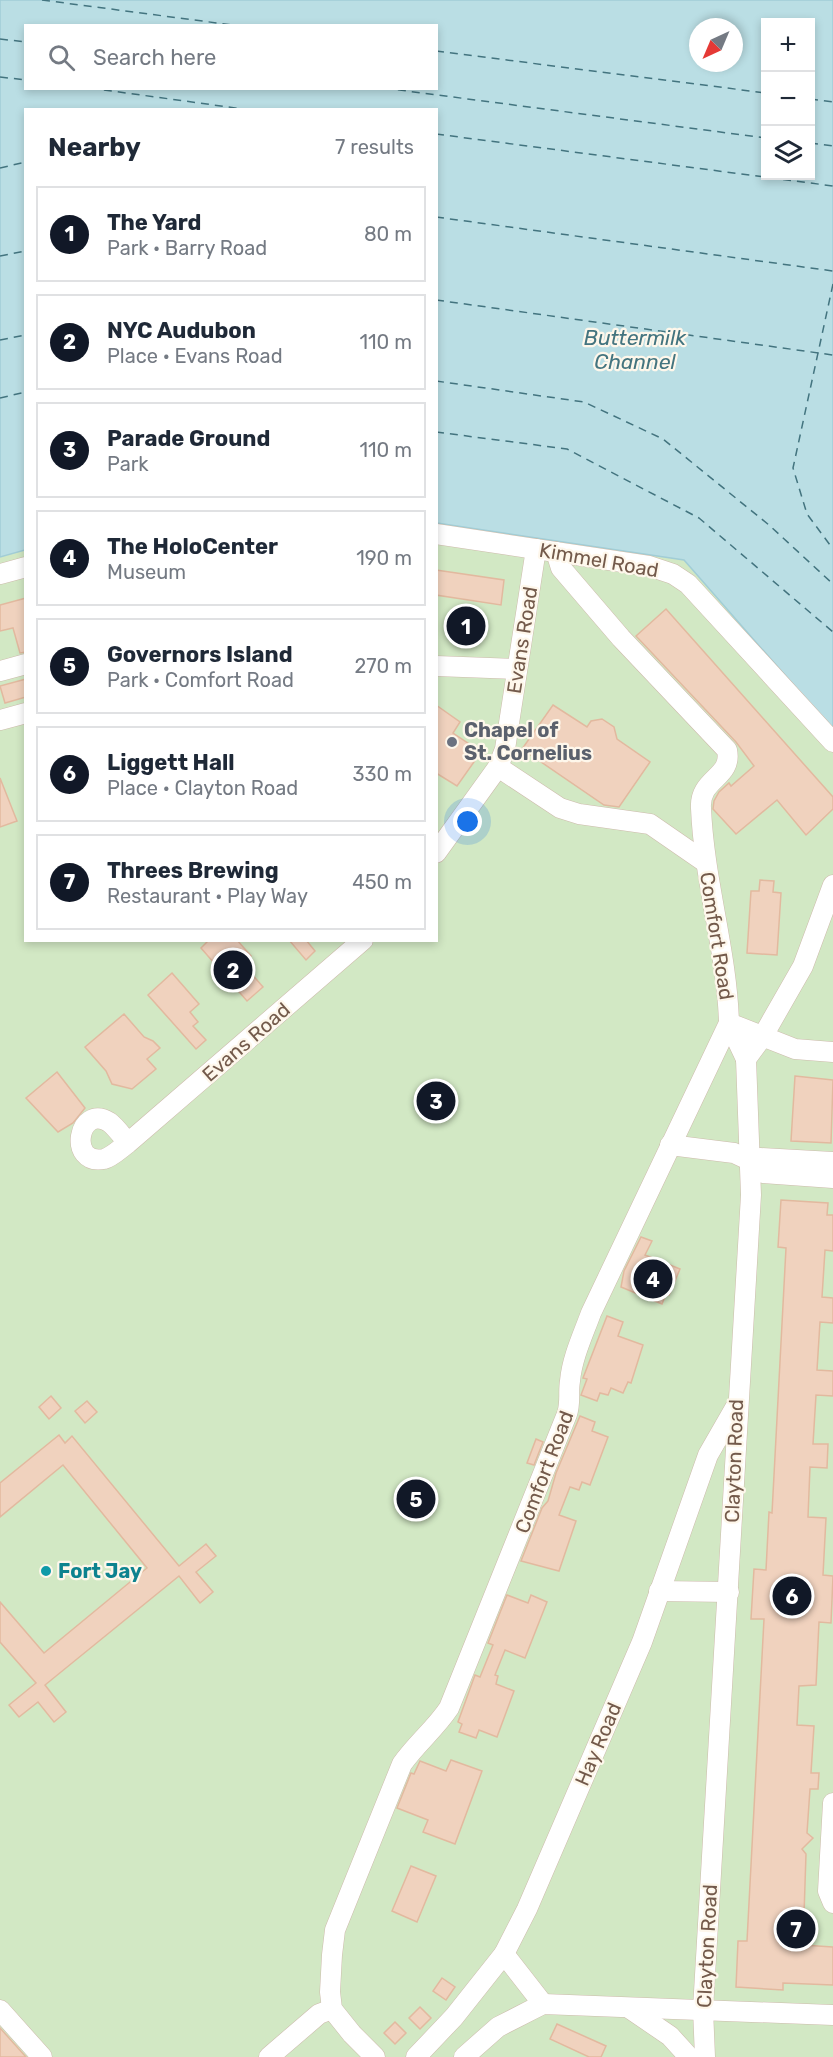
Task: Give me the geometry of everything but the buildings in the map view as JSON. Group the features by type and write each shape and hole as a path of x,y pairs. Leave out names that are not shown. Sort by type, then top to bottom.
{"street":[{"name":"Kimmel Road","path":"438,534 660,568 673,574 704,599 833,742"},
{"name":"Evans Road","path":"438,850 498,767 505,748 536,549"},
{"name":"Comfort Road","path":"332,2010 330,1992 335,1930 402,1764 418,1742 437,1726 449,1708 567,1414 572,1373 591,1313 729,1023 728,986 705,862 701,795 704,788 726,767 729,759 728,750 621,638 561,568 555,552"},
{"path":"0,574 24,568"},
{"path":"0,671 24,665"},
{"path":"438,666 517,669"},
{"path":"0,720 24,713"},
{"name":"Comfort Road","path":"498,767 560,808 579,814 650,824 705,862"},
{"path":"729,1023 746,1059 763,1036 803,966 833,885"},
{"name":"Evans Road","path":"128,1143 361,942"},
{"path":"729,1023 795,1049 833,1052"},
{"name":"Clayton Road","path":"705,2057 703,2009 721,1675 729,1592 736,1405 751,1161 746,1059"},
{"path":"670,1145 734,1153 751,1161 763,1173 833,1178"},
{"path":"751,1161 760,1158 833,1162"},
{"name":"Hay Road","path":"416,2057 454,2017 504,1954 537,1889 642,1642 708,1455 736,1405"},
{"path":"659,1591 729,1592"},
{"path":"833,1803 828,1891 833,1903"},
{"path":"504,1954 543,2004"},
{"path":"464,2057 498,2027 543,2004 833,2015"},
{"path":"627,2006 653,2022 689,2057"},
{"path":"0,2010 42,2057"},
{"path":"269,2057 319,2014 332,2010 375,2057"}],"green space":[{"path":"438,523 684,560 833,730 833,2057 0,2057 0,557 24,550 24,942 438,942"}],"water":[{"name":"Buttermilk Channel","path":"0,0 833,0 833,730 684,560 438,523 438,108 24,108 24,550 0,557"}],"ferry route":[{"path":"42,0 225,24"},
{"path":"0,39 24,42"},
{"path":"438,51 761,92"},
{"path":"0,77 24,80"},
{"path":"105,90 235,108"},
{"path":"399,90 761,137"},
{"path":"815,100 833,102"},
{"path":"438,134 833,186"},
{"path":"815,144 833,146"},
{"path":"0,168 24,162"},
{"path":"438,217 833,271"},
{"path":"0,256 24,251"},
{"path":"833,284 793,468 807,514 833,549"},
{"path":"438,300 833,355"},
{"path":"0,340 24,335"},
{"path":"438,381 584,402 663,439 769,525 833,584"},
{"path":"0,398 24,392"},
{"path":"438,432 567,449 699,518 833,632"}],"place":[{"name":"The Yard","path":"466,626"},
{"name":"Chapel of St. Cornelius","path":"452,742"},
{"name":"NYC Audubon","path":"233,970"},
{"name":"Parade Ground","path":"436,1101"},
{"name":"The HoloCenter","path":"653,1279"},
{"name":"Governors Island","path":"416,1499"},
{"name":"Fort Jay","path":"46,1571"},
{"name":"Liggett Hall","path":"792,1596"},
{"name":"Threes Brewing","path":"796,1929"}]}
